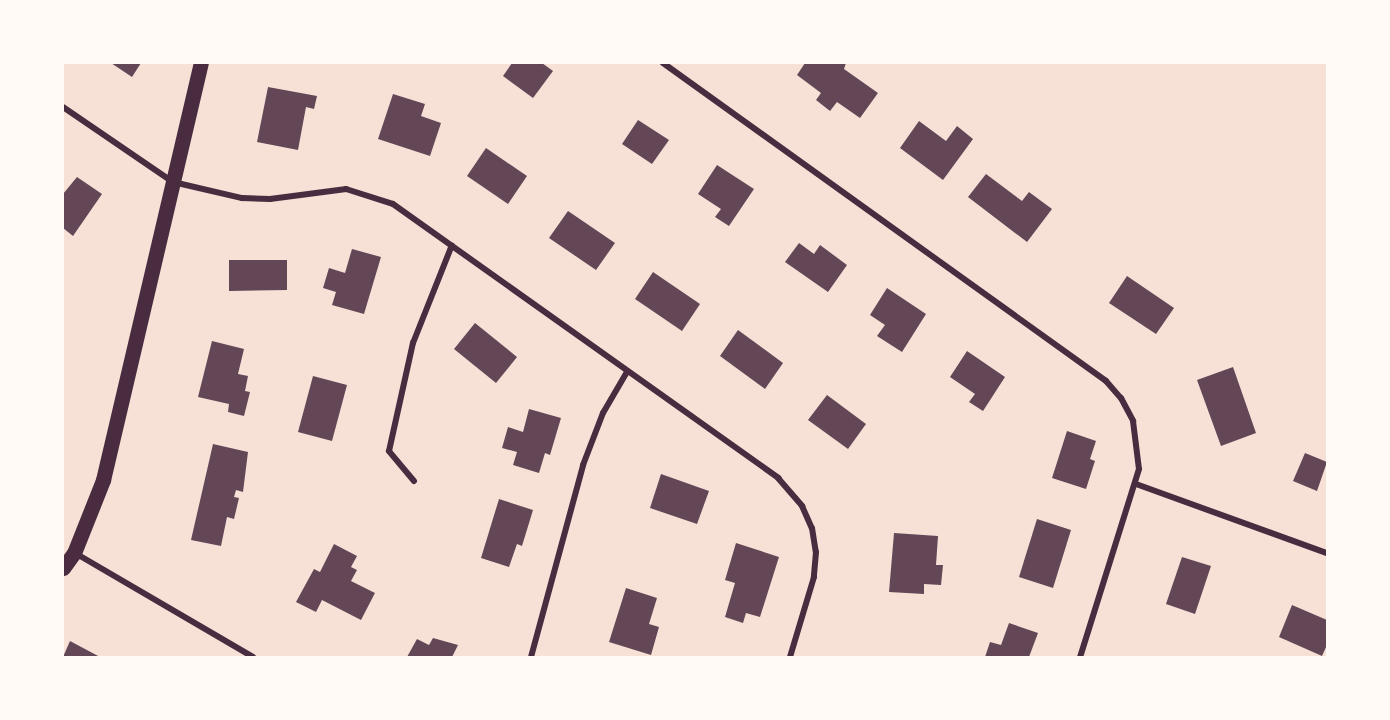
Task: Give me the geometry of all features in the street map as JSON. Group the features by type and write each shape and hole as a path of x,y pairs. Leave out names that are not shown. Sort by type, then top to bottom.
{"main road":[{"path":"63,568 74,553 103,480 201,63"}],"street":[{"path":"663,63 1106,381 1133,421 1138,444 1136,484 1080,657"},
{"path":"63,107 173,182 242,198 270,199 319,190 369,194 393,204 778,478 802,506 815,544 814,577 790,657"},
{"path":"414,481 389,451 413,343 452,245"},
{"path":"531,657 584,465 603,413 627,372"},
{"path":"1136,484 1327,553"},
{"path":"74,553 254,657"}],"building":[{"path":"111,63 141,63 132,77"},
{"path":"512,63 542,63 553,71 533,98 503,76"},
{"path":"805,63 846,63 844,69 878,93 860,118 837,102 830,111 816,100 821,93 797,75"},
{"path":"268,87 317,96 314,109 306,107 298,150 257,142"},
{"path":"393,94 425,104 421,116 441,123 430,156 378,139"},
{"path":"638,120 669,140 652,164 622,144"},
{"path":"919,121 946,141 957,126 973,139 943,180 900,148"},
{"path":"486,148 527,176 508,204 467,176"},
{"path":"717,165 754,189 729,226 715,217 721,209 698,194"},
{"path":"986,174 1022,201 1029,192 1052,209 1027,242 968,197"},
{"path":"77,177 102,194 73,236 63,228 63,194"},
{"path":"568,211 615,243 596,270 549,238"},
{"path":"799,243 814,254 820,245 847,265 828,292 785,262"},
{"path":"352,249 381,257 364,314 332,305 336,292 323,288 329,268 345,273"},
{"path":"229,260 287,260 287,290 229,291"},
{"path":"653,272 700,304 682,331 635,299"},
{"path":"1127,276 1174,308 1156,334 1109,303"},
{"path":"887,288 926,314 902,352 877,336 885,325 870,315"},
{"path":"475,323 517,357 496,383 454,349"},
{"path":"738,330 783,363 765,389 720,356"},
{"path":"212,341 244,349 238,374 248,376 245,391 250,392 244,416 228,412 229,404 198,397"},
{"path":"967,351 1005,377 983,411 969,402 975,394 950,377"},
{"path":"1233,367 1256,433 1221,446 1197,380"},
{"path":"313,376 347,385 332,441 298,432"},
{"path":"827,395 866,424 848,449 808,420"},
{"path":"529,409 561,418 550,455 545,453 539,473 513,465 517,452 502,448 508,427 523,432"},
{"path":"1067,431 1096,441 1090,459 1095,461 1086,489 1052,478"},
{"path":"213,444 248,452 243,492 236,490 234,497 239,498 234,519 227,517 221,546 191,540"},
{"path":"1305,453 1327,462 1317,491 1293,481"},
{"path":"661,474 709,491 697,524 650,508"},
{"path":"499,499 533,510 522,546 517,544 509,567 481,558"},
{"path":"1037,519 1071,530 1053,588 1019,577"},
{"path":"894,533 938,536 936,565 943,565 941,585 924,584 924,594 889,592"},
{"path":"736,543 779,557 760,617 746,613 743,623 725,617 735,583 725,580"},
{"path":"334,544 357,556 351,567 357,570 351,581 375,593 361,620 322,600 316,612 296,602 314,569 320,572"},
{"path":"1182,557 1211,566 1195,614 1166,604"},
{"path":"626,588 657,598 649,624 659,627 651,655 609,642"},
{"path":"1292,605 1327,620 1327,645 1322,656 1279,637"},
{"path":"1009,623 1038,633 1029,657 985,657 990,642 1001,645"},
{"path":"433,638 458,645 452,657 407,657 417,639 429,645"},
{"path":"70,641 100,657 63,657"}]}
